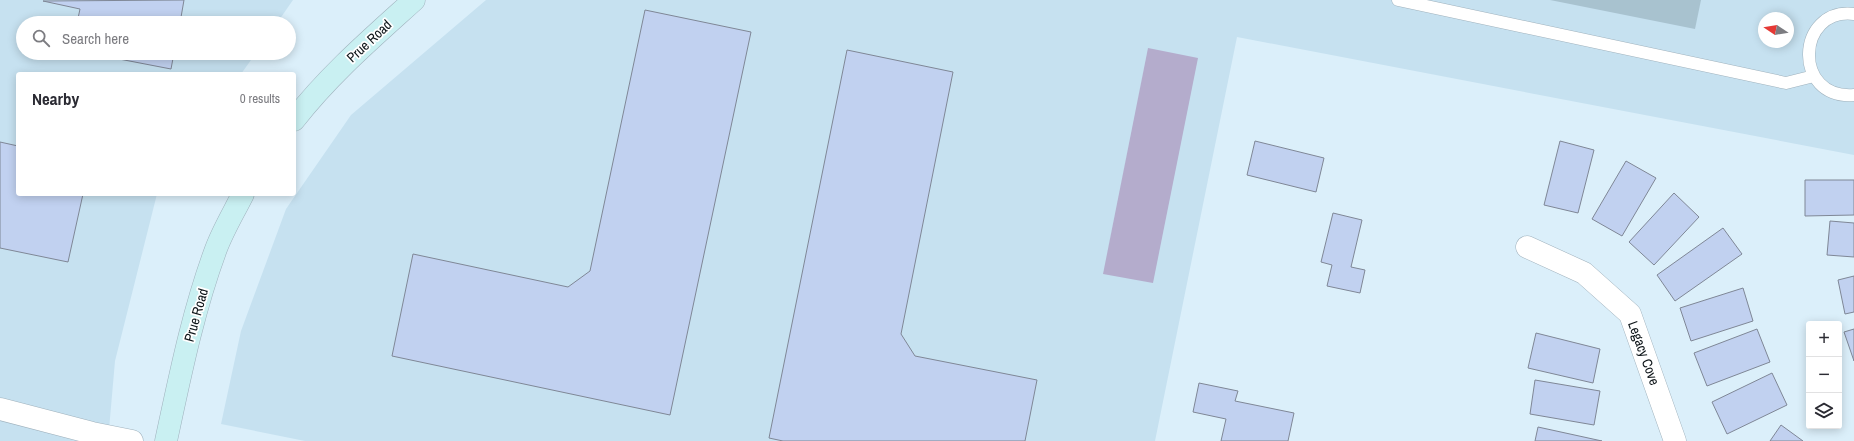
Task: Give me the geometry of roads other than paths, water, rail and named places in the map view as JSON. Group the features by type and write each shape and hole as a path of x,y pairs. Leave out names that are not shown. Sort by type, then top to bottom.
{"main road":[{"name":"Prue Road","path":"296,117 311,98 353,55 414,0"},
{"name":"Prue Road","path":"166,441 184,354 200,298 217,248 242,196"}],"street":[{"name":"Legacy Cove","path":"1527,247 1584,272 1630,314 1669,436"},
{"path":"0,409 92,433 132,441"}],"lane":[{"path":"1398,0 1786,83 1814,76"},
{"path":"1854,14 1848,13 1834,16 1822,24 1813,35 1808,48 1809,63 1814,76 1822,86 1833,93 1846,96 1854,95"}]}
